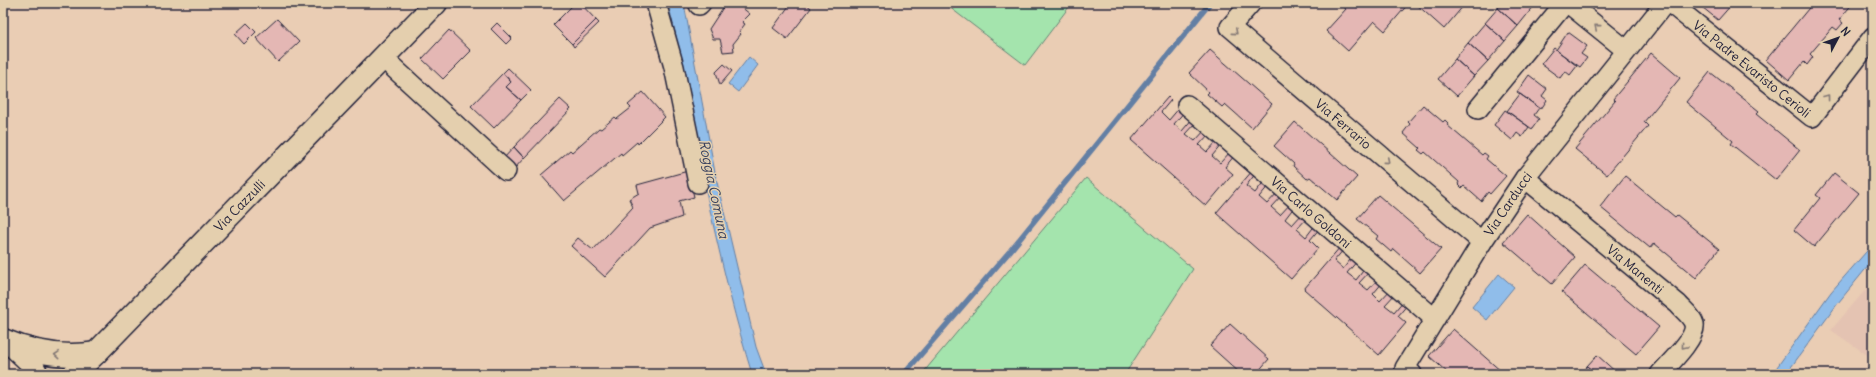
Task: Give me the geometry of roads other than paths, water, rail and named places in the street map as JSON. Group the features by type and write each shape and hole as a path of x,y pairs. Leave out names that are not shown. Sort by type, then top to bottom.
{"main road":[{"name":"Via Cazzulli","path":"74,374 436,3"},
{"path":"5,341 23,348 53,354 75,355 96,353"},
{"path":"5,341 24,355 37,374"}],"street":[{"path":"656,3 674,68 698,183"},
{"name":"Via Ferrario","path":"1251,3 1230,27 1482,242"},
{"path":"1478,109 1567,3 1626,50 1666,3"},
{"name":"Via Padre Evaristo Cerioli","path":"1670,3 1812,117 1873,37"},
{"name":"Via Carducci","path":"1406,372 1435,319 1482,242 1525,178 1626,50"},
{"path":"383,58 506,171"},
{"name":"Via Carlo Goldoni","path":"1187,105 1435,319"},
{"name":"Via Manenti","path":"1525,178 1678,304 1689,315 1694,323 1694,334 1660,374"}],"water":[{"name":"Roggia Comuna","path":"668,3 684,3 716,178 756,347 766,374 752,374 735,315 711,215 680,56"},
{"path":"749,57 758,65 738,92 728,84"},
{"path":"1873,244 1873,260 1838,303 1786,374 1772,374 1831,292"},
{"path":"1499,274 1514,287 1487,320 1472,307"}],"waterway":[{"path":"904,374 1010,251 1210,3"}]}
